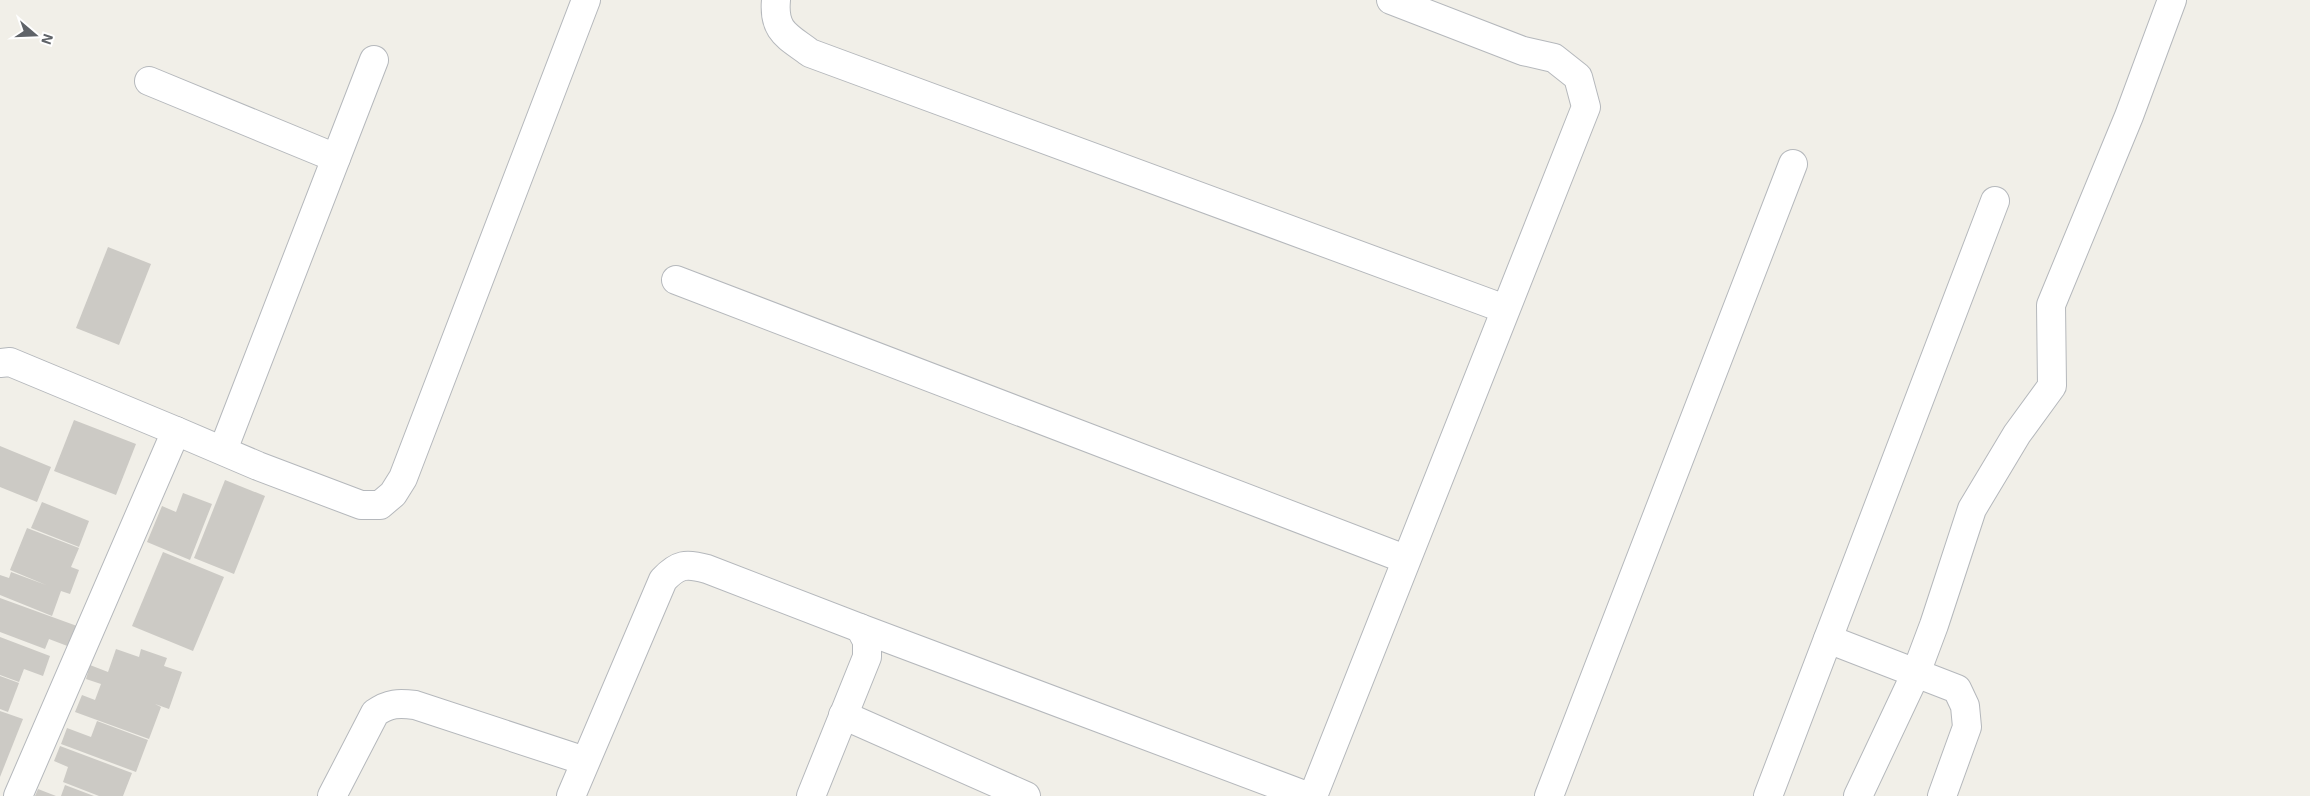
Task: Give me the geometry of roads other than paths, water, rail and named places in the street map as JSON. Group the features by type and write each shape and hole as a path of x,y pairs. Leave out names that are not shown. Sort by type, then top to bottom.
{"street":[{"path":"0,363 10,362 361,506 380,505 393,494 403,478 586,0"},
{"path":"776,0 775,12 779,29 810,53 1506,309"},
{"path":"1313,796 1405,559 1586,107 1578,77 1554,58 1523,51 1391,0"},
{"path":"1858,796 1916,673 1972,509 2017,434 2052,386 2051,305 2129,116 2172,0"},
{"path":"222,450 374,60"},
{"path":"149,81 336,158"},
{"path":"1549,796 1793,164"},
{"path":"1768,796 1996,201"},
{"path":"676,280 1405,559"},
{"path":"18,796 176,431"},
{"path":"571,796 663,580 673,570 690,564 1307,796"},
{"path":"811,796 867,657 867,640 860,628"},
{"path":"1828,638 1957,689 1965,706 1967,728 1942,796"},
{"path":"332,796 375,713 384,707 396,703 415,706 586,761"},
{"path":"843,715 1026,796"}]}
